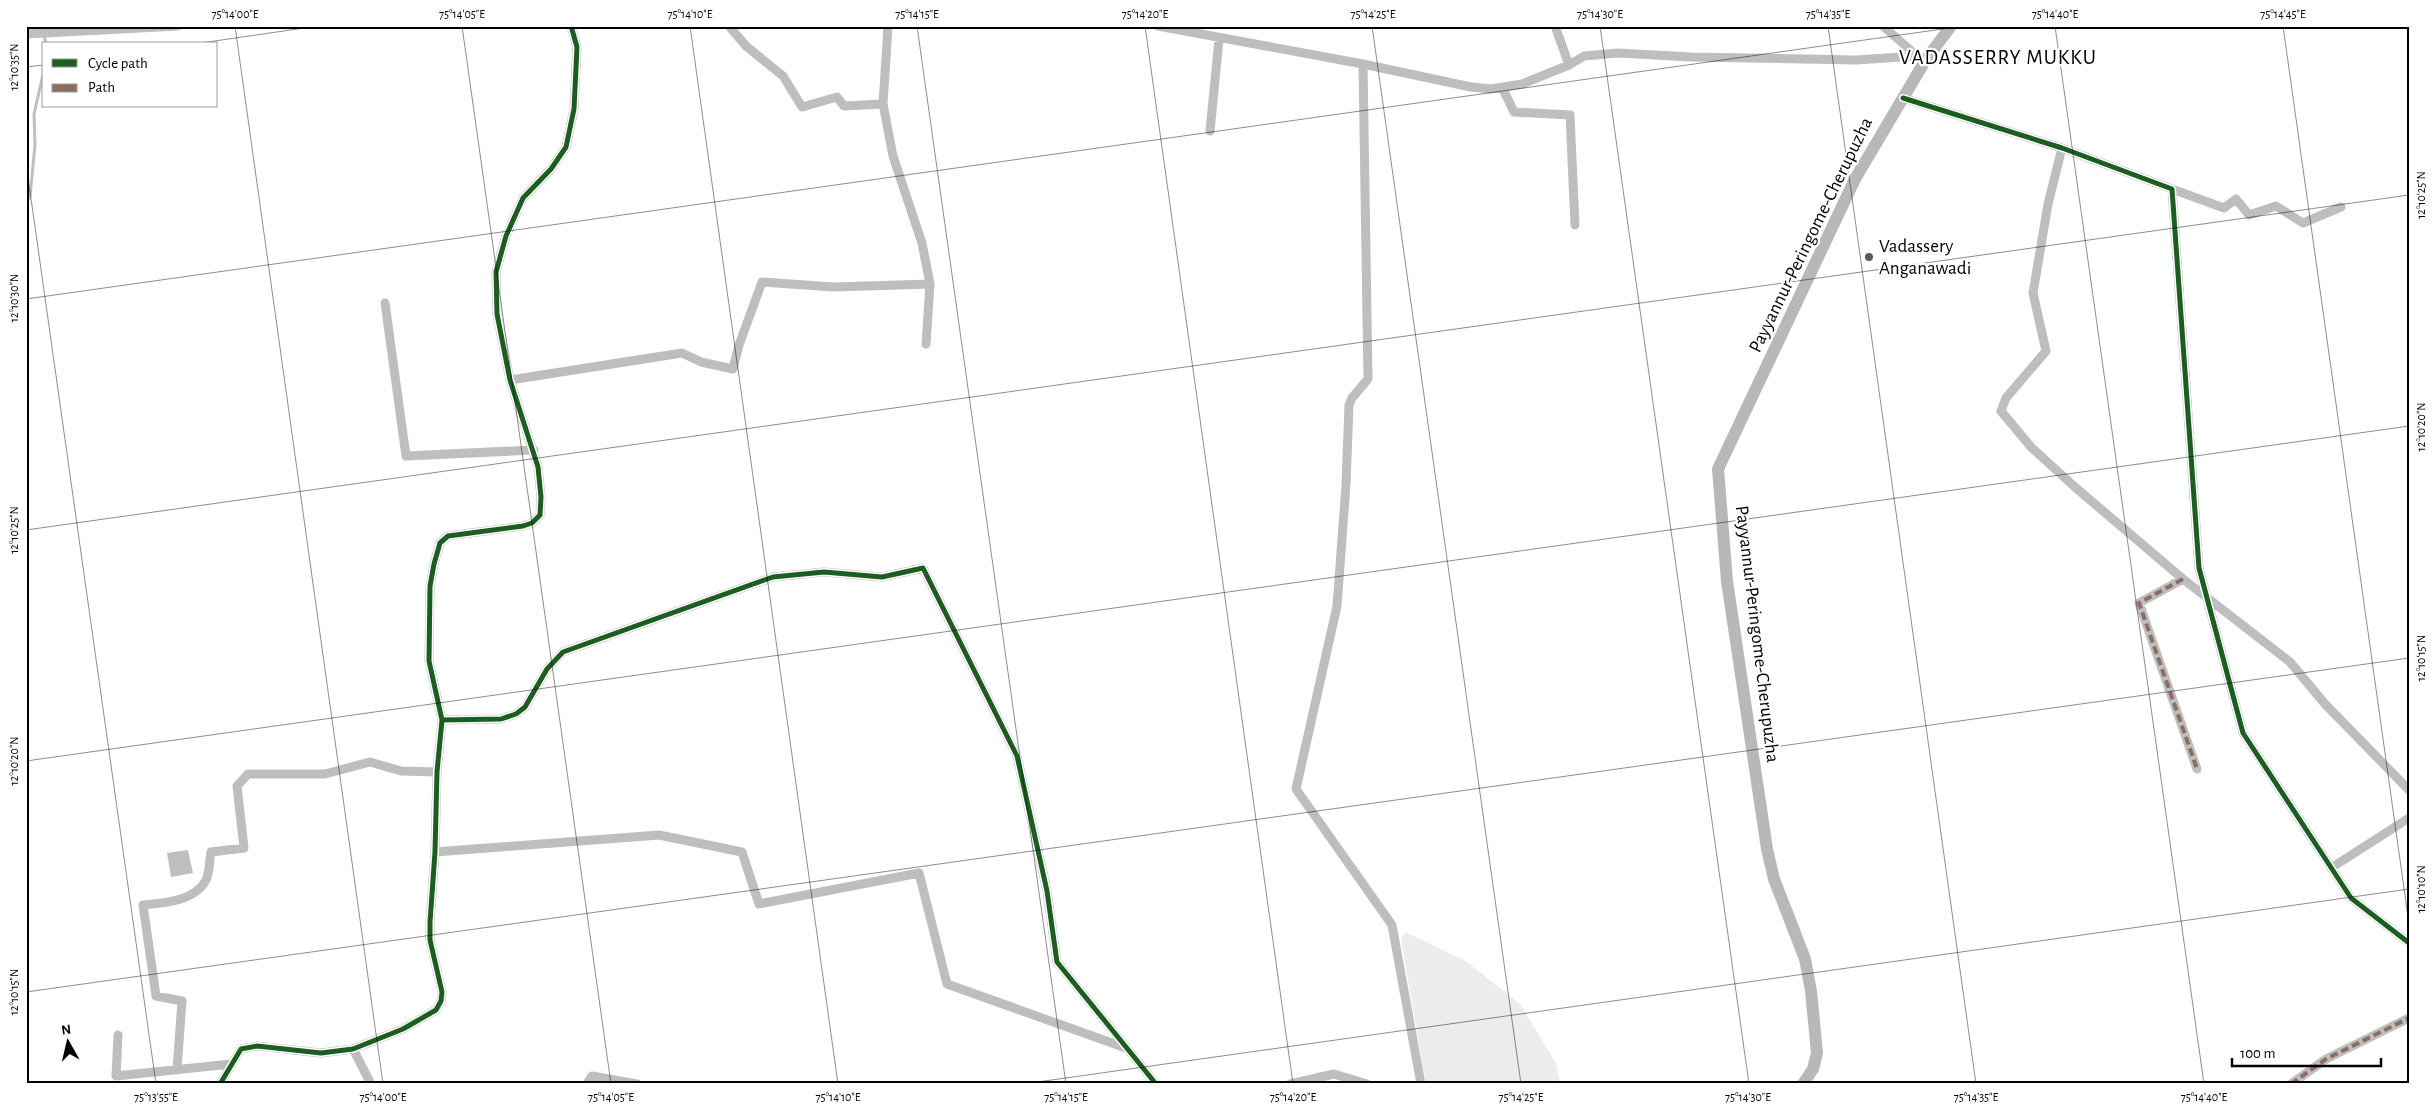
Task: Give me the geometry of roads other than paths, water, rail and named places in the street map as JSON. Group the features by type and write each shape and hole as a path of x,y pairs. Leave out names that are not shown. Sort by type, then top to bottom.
{"main road":[{"name":"Payyannur-Peringome-Cherupuzha","path":"1803,1084 1813,1069 1818,1053 1816,1023 1805,959 1774,879 1767,849 1727,581 1718,469 1855,179 1902,98 1920,59 1951,26"}],"street":[{"path":"30,33 178,26"},
{"path":"220,1084 230,1064 241,1049 257,1046 321,1053 353,1049 403,1030 436,1010 441,1001 442,992 430,940 437,772 442,720 429,661 430,586 440,543 448,536 523,526 532,523 540,515 541,497 534,450 510,380 497,314 496,272 506,236 523,198 551,169 566,147 574,109 577,47 571,26"},
{"path":"729,26 746,46 783,76 802,107 837,97 844,106 883,104"},
{"path":"888,26 883,104 893,156 922,243 930,284 926,344"},
{"path":"1158,26 1197,30 1219,39 1363,64 1471,87 1502,88 1522,84 1569,65 1584,56 1618,53 1691,57 1856,60 1920,59"},
{"path":"1555,26 1569,65"},
{"path":"1883,26 1920,59"},
{"path":"1210,131 1219,39"},
{"path":"1363,64 1368,379 1352,398 1349,405 1346,486 1337,606 1296,789 1392,925 1421,1084"},
{"path":"1502,88 1514,112 1570,116 1575,225"},
{"path":"1902,98 2062,148 2224,208 2236,199 2249,215 2276,206 2304,223 2341,207"},
{"path":"2062,148 2048,204 2033,293 2046,351 2006,398 2002,411 2031,447 2183,579 2290,662 2325,704 2409,790"},
{"path":"2172,190 2199,568 2243,733 2351,898 2409,943"},
{"path":"510,380 682,353 702,362 733,369 739,345 762,282 834,287 930,284"},
{"path":"385,302 406,456 534,450"},
{"path":"442,720 501,719 516,714 525,707 547,669 563,652 773,577 824,572 882,577 923,568 1016,756 1047,891 1057,962 1156,1084"},
{"path":"2183,579 2138,603 2197,769"},
{"path":"177,1070 182,1001 156,996 143,905 171,903 199,890 207,878 211,852 244,848 237,786 248,774 325,774 370,762 401,771 437,772"},
{"path":"2331,868 2409,818"},
{"path":"435,852 659,836 742,852 759,904 920,873 947,984 1127,1048"},
{"path":"2292,1084 2326,1059 2409,1018"},
{"path":"118,1034 116,1076 230,1064"},
{"path":"353,1049 370,1084"},
{"path":"1290,1084 1334,1074 1367,1084"},
{"path":"587,1084 592,1076 636,1084"}],"waterway":[{"path":"42,26 46,42"},
{"path":"26,204 30,196 35,145 34,114 42,79"}],"place":[{"name":"Vadassery Anganawadi","path":"1869,257"}],"district":[{"name":"VADASSERRY MUKKU","path":"1998,57"}]}
